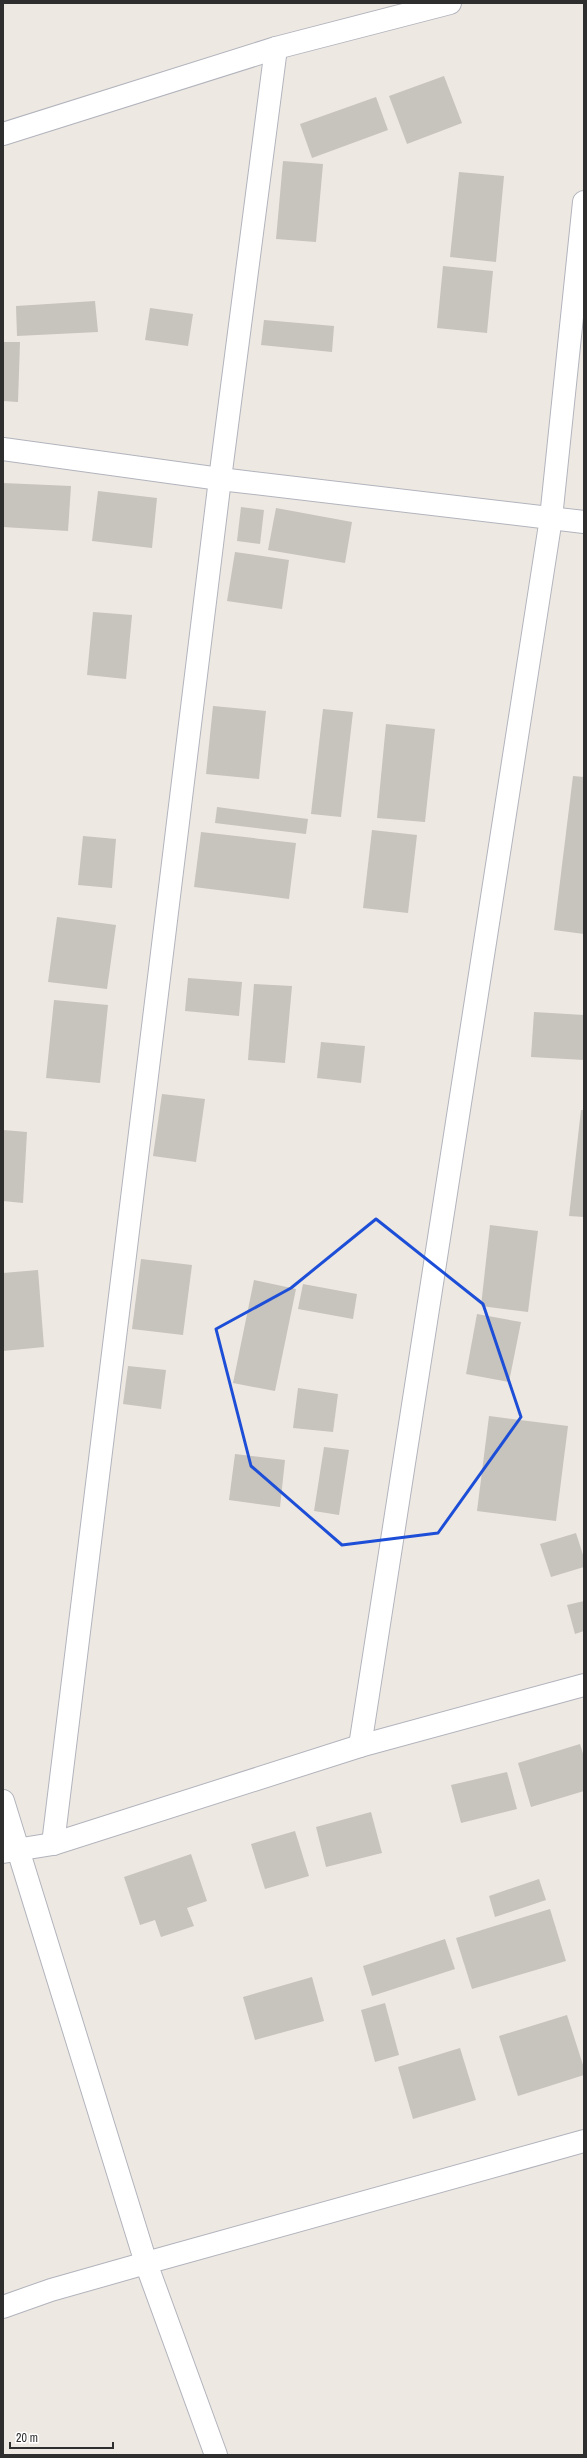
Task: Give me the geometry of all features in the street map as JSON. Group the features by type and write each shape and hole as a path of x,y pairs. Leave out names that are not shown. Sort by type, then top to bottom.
{"street":[{"path":"3,134 276,48 450,3"},
{"path":"53,1844 220,479 276,48"},
{"path":"360,1746 551,518 584,202"},
{"path":"3,449 220,479 584,522"},
{"path":"10,1850 53,1844 360,1746 584,1685"},
{"path":"3,1801 10,1850 146,2263 216,2455"},
{"path":"3,2307 51,2290 584,2141"}],"highlighted area":[{"path":"376,1219 483,1304 521,1417 438,1533 342,1545 251,1466 216,1329 291,1288"}],"building":[{"path":"444,76 462,123 407,144 389,96"},
{"path":"376,97 388,130 312,158 300,124"},
{"path":"283,161 323,164 316,242 276,239"},
{"path":"459,172 504,176 496,262 450,257"},
{"path":"443,266 493,271 487,333 437,328"},
{"path":"95,301 98,332 17,336 16,306"},
{"path":"150,308 193,314 188,346 145,340"},
{"path":"264,320 334,326 332,352 261,345"},
{"path":"3,342 20,342 18,402 3,401"},
{"path":"3,483 71,486 68,531 3,527"},
{"path":"98,491 157,498 152,548 92,541"},
{"path":"241,507 264,510 260,544 237,541"},
{"path":"276,508 352,522 345,563 268,550"},
{"path":"235,552 289,560 282,609 227,601"},
{"path":"93,612 132,615 126,679 87,675"},
{"path":"213,706 266,711 259,779 206,774"},
{"path":"323,709 353,712 341,817 311,814"},
{"path":"386,724 435,729 425,822 377,818"},
{"path":"573,776 584,777 584,934 554,930"},
{"path":"217,807 308,819 306,834 215,823"},
{"path":"372,830 417,835 408,913 363,908"},
{"path":"201,832 296,843 289,899 194,887"},
{"path":"83,836 116,839 112,888 78,885"},
{"path":"57,917 116,925 107,989 48,982"},
{"path":"188,978 242,982 239,1016 185,1011"},
{"path":"254,984 292,986 285,1063 248,1060"},
{"path":"54,1000 108,1005 100,1083 46,1078"},
{"path":"534,1012 584,1015 584,1060 531,1057"},
{"path":"321,1042 365,1046 361,1083 317,1078"},
{"path":"162,1094 205,1099 196,1162 153,1156"},
{"path":"581,1110 584,1110 584,1217 569,1216"},
{"path":"3,1130 27,1132 23,1203 3,1201"},
{"path":"490,1225 538,1231 528,1312 481,1306"},
{"path":"141,1259 192,1265 183,1335 132,1329"},
{"path":"38,1270 44,1347 3,1351 3,1273"},
{"path":"254,1280 296,1289 275,1391 233,1383"},
{"path":"303,1284 357,1294 353,1319 298,1309"},
{"path":"477,1314 521,1322 509,1382 466,1374"},
{"path":"128,1366 166,1370 161,1409 123,1404"},
{"path":"298,1388 338,1394 333,1432 293,1428"},
{"path":"489,1416 568,1426 556,1521 477,1511"},
{"path":"324,1447 349,1450 339,1515 314,1511"},
{"path":"235,1454 285,1460 280,1507 229,1500"},
{"path":"576,1533 584,1558 584,1567 551,1577 540,1544"},
{"path":"584,1601 584,1631 575,1634 567,1605"},
{"path":"580,1744 584,1757 584,1791 531,1807 518,1763"},
{"path":"507,1772 517,1809 461,1823 451,1785"},
{"path":"371,1812 382,1853 326,1867 316,1827"},
{"path":"295,1831 309,1876 265,1889 251,1844"},
{"path":"191,1854 207,1901 187,1908 194,1926 161,1937 155,1920 140,1925 124,1877"},
{"path":"539,1879 546,1900 495,1917 489,1896"},
{"path":"550,1909 566,1961 472,1989 456,1938"},
{"path":"445,1939 455,1969 372,1996 363,1966"},
{"path":"312,1977 324,2021 255,2040 243,1997"},
{"path":"385,2003 399,2055 375,2062 361,2010"},
{"path":"567,2015 584,2068 584,2075 518,2096 499,2036"},
{"path":"460,2048 476,2100 413,2119 398,2067"}]}
